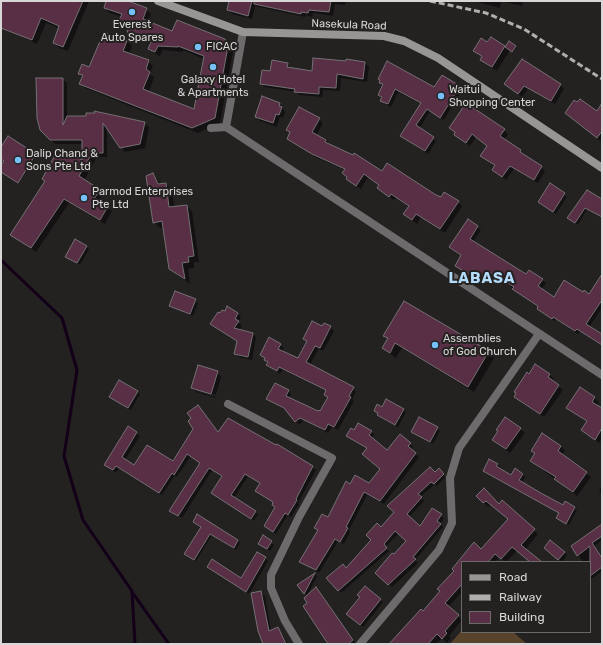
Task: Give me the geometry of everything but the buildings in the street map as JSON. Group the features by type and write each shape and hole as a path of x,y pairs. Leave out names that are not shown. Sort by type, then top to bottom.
{"main road":[{"name":"Nasekula Road","path":"158,1 244,32 384,36 404,41 438,58 602,168"}],"street":[{"path":"226,127 244,32"},
{"path":"211,128 226,127 602,375"},
{"path":"360,644 439,550 452,523 450,478 459,448 539,334"},
{"path":"228,404 332,458 299,518 271,575 271,588 284,621 299,644"}],"shaded area":[{"path":"461,631 461,633 514,633 527,644 450,644"}],"waterway":[{"path":"1,260 62,318 77,370 64,456 83,520 132,591 135,644"},
{"path":"132,592 169,644"}],"railway":[{"path":"430,1 486,13 524,29 602,79"}],"place":[{"name":"Everest Auto Spares","path":"132,12"},
{"name":"FICAC","path":"198,47"},
{"name":"Galaxy Hotel & Apartments","path":"213,67"},
{"name":"Waitui Shopping Center","path":"441,96"},
{"name":"Dalip Chand & Sons Pte Ltd","path":"18,160"},
{"name":"Parmod Enterprises Pte Ltd","path":"84,198"},
{"name":"Assemblies of God Church","path":"435,345"}],"district":[{"name":"LABASA","path":"482,279"}]}
